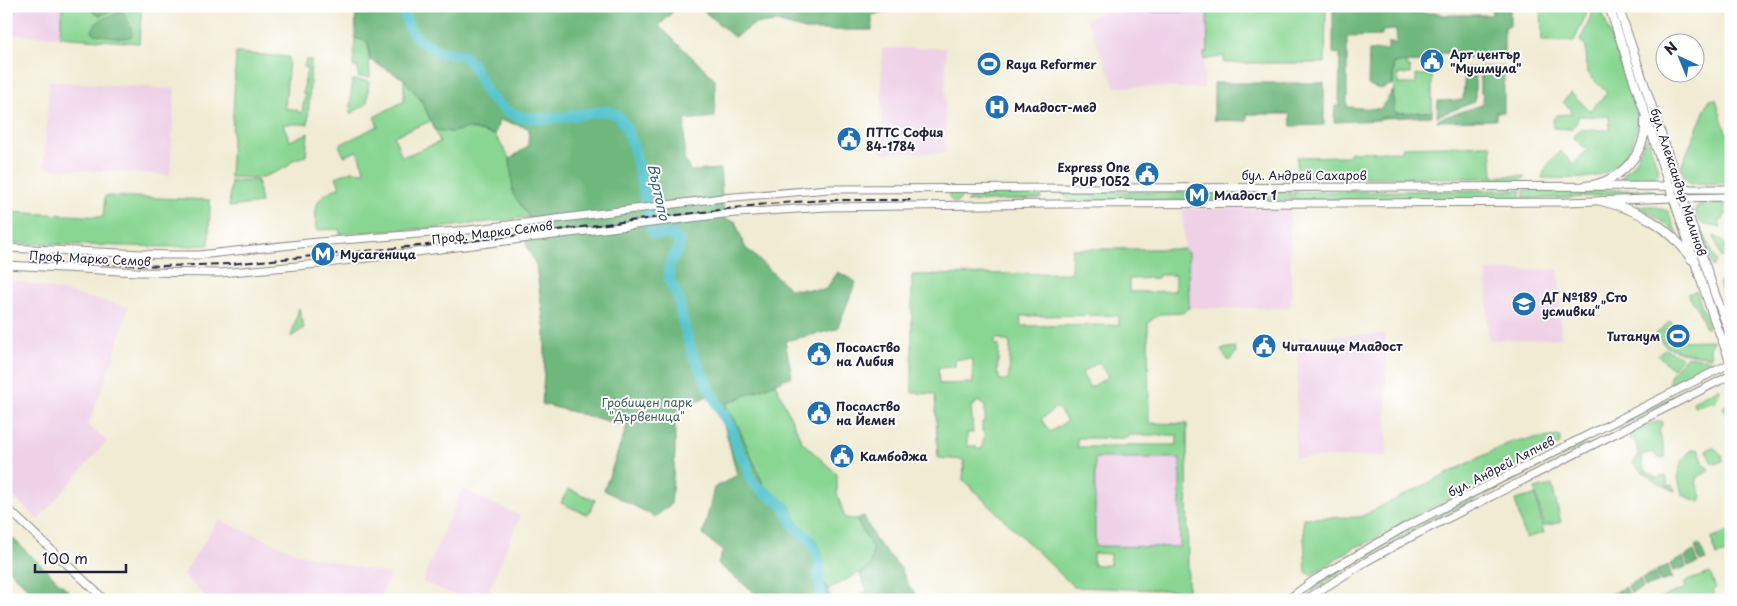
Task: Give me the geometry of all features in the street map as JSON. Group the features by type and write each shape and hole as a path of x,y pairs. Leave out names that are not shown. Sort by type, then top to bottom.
{"main road":[{"name":"бул. Александър Малинов","path":"1609,6 1697,270 1731,363"},
{"name":"бул. Александър Малинов","path":"1618,6 1715,294 1731,336"},
{"path":"1585,186 1597,185 1610,180 1633,160 1644,134 1644,110"},
{"name":"бул. Андрей Сахаров","path":"878,189 1679,186 1691,189 1731,189"},
{"name":"Проф. Марко Семов","path":"6,248 199,255 318,242 469,230 722,198 829,189 878,189"},
{"path":"1601,201 1731,198"},
{"path":"1601,201 1636,211 1660,225 1681,246 1697,270"},
{"name":"Проф. Марко Семов","path":"6,265 131,272 206,273 319,264 724,214 826,207 890,205 1601,201"},
{"name":"бул. Андрей Ляпчев","path":"1287,600 1322,575 1405,527 1731,363"},
{"name":"бул. Андрей Ляпчев","path":"1305,600 1367,561 1421,532 1731,375"},
{"path":"6,508 106,600"}],"shaded area":[{"path":"6,6 62,6 60,37 6,34"},
{"path":"1105,10 1130,12 1207,12 1208,53 1204,53 1204,88 1115,87 1086,19"},
{"path":"882,48 946,48 945,153 881,153"},
{"path":"49,81 175,89 170,175 44,168"},
{"path":"1289,208 1292,306 1286,308 1189,308 1188,253 1184,249 1183,209"},
{"name":"ДГ №189 „Сто усмивки“","path":"1559,269 1561,338 1488,340 1487,271"},
{"path":"6,278 128,307 116,351 88,425 107,441 38,520 6,490"},
{"path":"1385,334 1387,456 1295,458 1299,338"},
{"path":"1095,458 1180,458 1180,547 1095,546"},
{"path":"462,489 520,516 485,600 468,600 422,582"},
{"path":"218,520 300,554 390,575 379,600 209,600 183,575"}],"green space":[{"path":"62,6 142,6 139,43 60,37"},
{"path":"94,6 120,6 100,16 94,13 92,9"},
{"name":"Гробищен парк \"Дървеница\"","path":"356,6 678,6 659,26 715,79 715,117 685,120 684,158 690,171 720,169 724,219 735,221 745,247 790,289 825,290 838,272 856,282 837,329 785,341 792,376 725,404 736,422 764,486 791,507 797,522 815,539 822,553 824,565 823,579 832,600 764,600 718,564 723,551 703,535 714,488 737,475 725,428 709,395 675,413 675,453 671,504 655,517 604,490 627,426 542,404 545,333 536,265 526,244 529,217 513,194 510,159 528,146 529,128 499,120 495,135 468,128 451,132 435,130 421,100 404,79 370,60 368,42 355,38"},
{"path":"698,6 904,6 872,15 872,30 805,30 777,22 755,24 734,37"},
{"path":"1131,6 1326,6 1325,63 1224,63 1224,56 1204,60 1204,53 1208,52 1207,12 1130,12"},
{"path":"1492,6 1510,6 1510,26 1504,27 1504,59 1451,57 1450,53 1427,53 1427,62 1393,63 1393,84 1380,89 1368,85 1369,51 1388,50 1388,43 1397,43 1396,30 1382,31 1382,36 1347,37 1347,107 1380,109 1393,91 1394,113 1432,112 1432,116 1334,122 1335,106 1339,106 1340,54 1333,53 1333,10 1390,10 1390,13 1492,15"},
{"path":"1541,6 1587,6 1586,15 1574,41 1542,41"},
{"path":"1592,6 1600,6 1636,109 1636,130 1633,140 1622,159 1606,172 1583,178 1542,178 1547,167 1560,151 1574,164 1587,150 1573,137 1581,130 1610,130 1609,116 1578,116 1577,122 1572,129 1553,128 1553,119 1557,115 1571,114 1571,107 1568,107 1563,102 1571,93 1590,111 1607,93 1587,73 1586,46 1580,41 1590,19"},
{"path":"120,11 124,13 131,28 132,36 114,37 95,34 92,31 97,23"},
{"path":"355,38 368,42 370,77 358,77 358,67 353,67"},
{"path":"236,53 289,57 285,108 302,113 307,68 304,67 306,60 311,60 308,124 283,124 290,141 308,133 306,156 293,160 286,168 260,178 230,177"},
{"path":"1407,62 1407,67 1410,67 1410,74 1398,74 1398,84 1416,84 1416,75 1432,75 1432,112 1394,113 1393,63"},
{"path":"1480,67 1504,67 1504,112 1496,112 1496,120 1437,121 1438,119 1482,105 1483,94 1480,92"},
{"path":"1465,68 1475,68 1475,102 1437,116 1438,101 1463,100"},
{"path":"404,79 421,100 431,121 394,136 402,157 440,142 435,130 451,132 468,128 495,135 510,159 514,194 529,217 438,228 340,234 339,229 316,230 316,208 325,194 340,187 336,177 351,171 365,172 357,151 344,156 339,145 378,126 374,117 404,101"},
{"path":"352,80 369,81 367,104 350,114"},
{"path":"1214,83 1324,83 1324,125 1291,126 1290,114 1247,114 1247,121 1214,120"},
{"path":"1716,99 1725,130 1731,137 1731,183 1691,184 1685,179 1681,167 1709,100"},
{"path":"1646,138 1648,138 1659,173 1650,179 1620,179 1635,162"},
{"path":"1491,145 1493,176 1524,176 1524,179 1496,181 1491,178 1297,177 1297,157 1349,156 1350,152 1402,151 1403,147"},
{"path":"257,180 261,203 229,207 231,181"},
{"path":"1521,190 1521,199 1293,200 1293,192"},
{"path":"1524,190 1653,190 1653,193 1524,199"},
{"path":"1290,192 1291,200 1073,201 1061,193"},
{"path":"949,193 961,193 963,195 958,202 954,203 949,197"},
{"path":"1039,193 1042,195 1039,199 966,202 975,196"},
{"path":"105,196 210,200 209,245 169,247 6,243 9,212 103,217"},
{"path":"1731,203 1724,204 1726,215 1723,220 1719,221 1721,227 1704,224 1698,219 1695,210 1698,205"},
{"path":"1636,206 1656,206 1668,211 1677,234 1655,216"},
{"path":"1702,233 1716,260 1713,267"},
{"path":"1714,236 1724,241 1727,251 1723,258 1721,257"},
{"path":"1072,249 1184,249 1188,253 1189,308 1183,313 1159,314 1148,323 1149,423 1187,424 1188,591 1074,587 963,480 964,460 938,458 935,394 912,393 912,275 1071,273","holes":["1159,275 1175,275 1175,291 1129,292 1129,279 1158,278","1118,315 1119,325 1021,326 1021,316","995,339 1002,339 1002,341 1008,341 1010,344 1008,380 999,380 999,375 997,375 999,345 995,345","955,359 973,359 973,383 939,384 938,368 955,367","1099,362 1108,377 1090,388 1082,373","975,402 982,402 985,405 985,421 982,422 982,431 984,431 982,449 976,449 976,446 967,446 967,433 973,433 971,405 975,405","1057,407 1067,421 1050,432 1041,419","1177,435 1177,445 1077,447 1077,438","1095,458 1180,458 1180,547 1095,546","1093,553 1110,554 1110,565 1093,565"]},
{"path":"1725,278 1731,286 1731,318 1719,285 1720,280"},
{"path":"1696,291 1709,326 1706,329 1697,307 1687,294"},
{"path":"299,308 304,328 291,337"},
{"path":"1670,321 1673,324 1666,330 1672,341 1713,340 1710,349 1711,357 1680,352 1666,346 1655,335"},
{"path":"1235,347 1236,353 1229,361 1221,349"},
{"path":"1665,349 1682,357 1672,369 1658,355"},
{"path":"1688,356 1710,360 1713,364 1709,368 1670,387 1671,375"},
{"path":"1722,372 1616,429 1614,426"},
{"path":"775,383 802,442 837,474 837,493 845,518 856,519 873,549 870,567 827,590 823,579 824,565 808,532 796,522 791,507 764,486 736,422 725,404"},
{"path":"1719,388 1715,403 1710,402 1694,407 1693,401"},
{"path":"1731,402 1731,428 1723,407"},
{"path":"1662,421 1659,431 1666,457 1657,458 1654,452 1641,455 1644,469 1656,478 1666,476 1668,486 1673,485 1675,491 1656,482 1633,464 1639,455 1634,437 1630,440 1628,434 1643,425"},
{"path":"1560,436 1560,444 1424,511 1365,544 1355,547 1311,575 1306,572 1303,518 1360,517 1513,441"},
{"path":"1584,441 1586,444 1416,529 1366,557 1365,554 1415,526"},
{"path":"1713,447 1722,455 1723,461 1716,464 1711,462 1706,450"},
{"path":"1694,449 1699,450 1704,464 1710,470 1698,477 1696,482 1702,497 1700,502 1682,495 1678,478 1682,461"},
{"path":"1552,485 1561,522 1544,526 1535,489"},
{"path":"568,489 595,500 588,515 561,503"},
{"path":"1535,495 1544,533 1525,538 1515,500"},
{"path":"864,516 875,540 900,567 910,588 922,600 852,600 867,590 859,573 870,567 873,549 856,519"},
{"path":"6,532 78,600 40,600 6,567"},
{"path":"1731,532 1731,551 1717,556 1711,538"},
{"path":"1699,544 1706,560 1700,562 1695,546"},
{"path":"1694,551 1698,563 1688,566 1685,556"},
{"path":"1362,556 1363,558 1299,600 1294,600 1321,580"},
{"path":"1683,557 1686,567 1673,571 1670,564"},
{"path":"1668,565 1672,578 1660,582 1656,571"},
{"path":"1654,572 1658,583 1645,587 1642,578"},
{"path":"1710,573 1716,588 1713,589 1716,600 1655,600 1686,588 1684,582"},
{"path":"1640,579 1643,588 1631,593 1628,585"},
{"path":"1626,587 1630,599 1620,600 1617,591"},
{"path":"1615,592 1618,600 1594,600 1595,597 1600,595 1605,597"}],"waterway":[{"name":"Въртопо","path":"402,6 409,28 417,38 439,52 461,55 472,64 487,94 503,109 519,117 548,119 607,111 618,116 626,127 635,152 651,229 654,234 673,235 680,241 669,266 669,280 679,299 681,315 692,353 721,412 731,426 738,450 747,464 749,477 754,484 785,507 793,525 809,539 816,551 820,565 819,579 822,600"}],"railway":[{"path":"30,261 163,266 230,264 470,241 766,204 826,200 913,200"}],"place":[{"name":"Арт център \"Мушмула\"","path":"1432,61"},
{"name":"Raya Reformer","path":"989,64"},
{"name":"Младост-мед","path":"997,107"},
{"name":"ПТТС София 84-1784","path":"849,139"},
{"name":"Express One PUP 1052","path":"1147,174"},
{"name":"Младост 1","path":"1197,195"},
{"name":"Мусагеница","path":"323,254"},
{"name":"ДГ №189 „Сто усмивки“","path":"1524,304"},
{"name":"Титанум","path":"1678,336"},
{"name":"Читалище Младост","path":"1264,346"},
{"name":"Посолство на Либия","path":"819,354"},
{"name":"Посолство на Йемен","path":"819,413"},
{"name":"Камбоджа","path":"842,456"}]}
